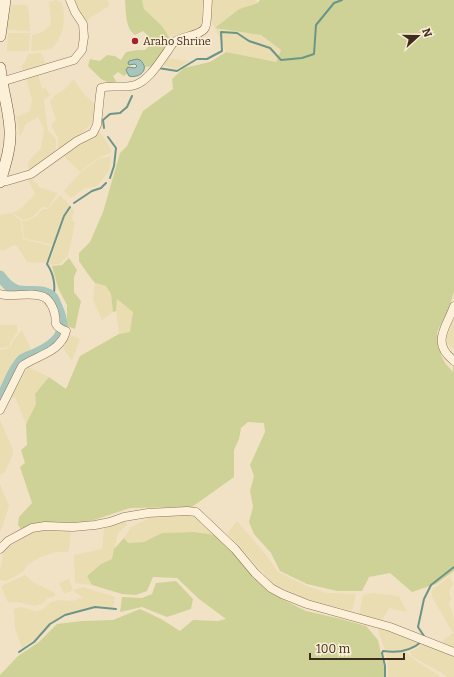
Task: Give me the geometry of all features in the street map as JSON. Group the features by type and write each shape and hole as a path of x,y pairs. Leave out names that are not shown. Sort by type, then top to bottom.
{"main road":[{"path":"0,36 5,0"},
{"path":"0,68 1,82 10,130 9,146 0,182"}],"street":[{"path":"1,82 74,60 82,50 84,37 83,24 74,12 70,0"},
{"path":"0,182 31,174 77,141 93,133 97,125 101,88 129,87 142,82 174,43 179,39 201,32 205,27 208,0"},
{"path":"0,294 6,296 43,296 52,306 56,324 66,332 62,341 54,349 22,366 0,410"},
{"path":"454,306 442,335 442,342 444,350 454,361"},
{"path":"0,549 8,541 32,528 45,526 73,527 95,525 124,517 148,513 196,512 235,549 255,573 271,588 282,594 307,604 390,627 454,652"}],"shaded area":[{"path":"56,0 62,3 64,12 63,29 58,41 52,48 31,51 32,35 43,32 51,24 49,2"},
{"path":"108,0 109,6 91,17 86,23 73,1"},
{"path":"142,0 204,0 202,25 189,33 169,37 162,26 144,9"},
{"path":"212,0 255,0 259,3 239,9 215,28 209,18"},
{"path":"11,5 27,5 30,31 7,30"},
{"path":"215,28 261,35 281,50 276,62 226,52"},
{"path":"8,33 30,33 29,51 7,51"},
{"path":"41,53 47,66 25,72 21,67 28,54"},
{"path":"166,58 190,61 176,69 163,65"},
{"path":"38,74 42,89 45,88 50,95 44,100 48,131 56,140 56,150 29,170 28,162 41,148 44,129 38,117 26,124 20,137 16,117 30,111 32,100 26,78"},
{"path":"73,79 86,96 95,104 93,122 81,134 58,149 58,138 52,127 52,124 56,120 50,102 55,95 65,89"},
{"path":"98,130 112,152 100,157 80,172 63,155"},
{"path":"111,156 109,171 97,186 84,189 71,198 64,191 80,173 99,159"},
{"path":"31,178 39,187 58,193 48,208 42,207 36,214 23,220 12,213 19,210 35,194 28,179"},
{"path":"60,195 70,205 63,215 58,234 53,245 24,238 22,221 29,220 36,216 43,209 48,209"},
{"path":"71,207 74,211 72,219 75,223 68,256 60,264 49,265 65,217"},
{"path":"11,213 21,221 23,239 51,246 47,260 44,263 27,262 17,246 14,245 3,251 0,250 0,215"},
{"path":"95,283 106,286 111,294 113,312 102,320 93,300"},
{"path":"117,299 134,312 130,332 119,334 116,311"},
{"path":"454,317 454,349 448,344 446,333"},
{"path":"0,325 17,325 17,332 9,347 0,348"},
{"path":"22,330 31,349 19,355 12,362 0,391 0,350 9,348"},
{"path":"70,335 80,339 72,361 63,348"},
{"path":"28,367 49,377 35,394 36,404 26,424 15,397 9,400"},
{"path":"0,420 12,447 13,454 5,472 0,475"},
{"path":"0,484 9,506 0,532"},
{"path":"194,515 216,535 194,532 162,533 145,542 128,543 124,538 131,527 151,517"},
{"path":"125,520 127,525 118,533 112,559 101,564 87,576 92,585 75,583 74,555 102,549 104,529"},
{"path":"237,521 267,556 278,572 307,586 327,593 356,594 352,611 305,599 274,585 227,533"},
{"path":"71,530 69,551 55,552 39,558 27,565 24,571 14,577 6,581 0,580 3,553 8,547 36,531"},
{"path":"25,575 33,582 55,593 55,596 48,598 42,604 35,606 7,601 1,586"},
{"path":"450,576 453,584 449,591 451,599 449,603 454,622 454,648 444,645 443,640 453,633 432,597 432,590"},
{"path":"69,579 73,590 64,594 59,583"},
{"path":"83,587 115,597 113,607 95,606 65,614 50,623 33,640 22,648 15,629 14,609 21,607 35,611 42,610 51,602 59,600 72,601 83,598 73,590"},
{"path":"373,593 399,596 407,612 389,608 381,622 359,615 363,595"},
{"path":"381,628 419,641 417,644 408,649 392,651 385,650 378,630"},
{"path":"423,643 454,655 454,677 447,677 413,657 410,652 418,648"},
{"path":"406,652 416,661 440,676 388,677 387,653"}],"green space":[{"path":"125,0 142,0 144,9 162,26 171,43 155,66 145,67 144,63 137,59 128,63 127,74 124,76 118,72 113,76 116,81 114,85 101,79 88,66 90,59 100,61 107,55 115,56 121,60 126,52 145,50 150,45 148,36 143,31 135,35 129,28"},
{"path":"260,0 454,0 454,292 447,313 437,332 441,355 445,363 453,372 453,365 454,366 454,571 436,584 412,592 390,573 369,577 362,591 337,591 307,584 280,571 271,553 254,534 249,522 253,507 250,491 254,476 250,465 265,432 264,423 248,422 241,428 239,439 234,450 234,477 192,507 130,508 84,522 45,523 21,529 18,525 19,517 32,503 20,467 25,463 21,450 27,445 26,424 36,404 35,394 49,377 66,389 80,356 119,334 130,332 133,312 117,299 116,311 113,312 111,294 106,286 95,283 79,261 79,253 90,242 103,212 120,153 127,146 143,111 173,89 172,79 184,68 210,62 226,52 276,62 281,50 261,35 215,28 239,9 258,3"},
{"path":"69,258 77,270 74,277 74,292 81,301 75,329 67,326 67,305 58,288 52,266 62,265"},
{"path":"194,532 216,535 270,590 282,599 306,611 366,626 378,640 384,667 384,677 0,677 0,675 18,656 39,642 57,624 82,621 113,620 140,609 161,619 180,631 193,620 218,621 226,619 199,599 177,578 153,577 147,591 136,595 122,594 92,585 87,576 101,564 112,559 114,549 124,538 128,543 144,542 162,533"},
{"path":"176,581 193,599 191,609 167,617 142,607 120,612 122,597 142,598 152,594 156,583"}],"water":[{"path":"137,59 143,63 144,70 140,75 133,77 129,76 126,70 128,67 135,68 137,66 135,64 129,65 128,63 129,61"}],"waterway":[{"path":"158,68 177,71 197,59 207,59 222,51 221,32 237,33 249,41 270,48 281,60 302,58 314,54 316,25 334,3 342,0"},
{"path":"104,128 103,120 110,114 120,113 127,107 132,96"},
{"path":"108,137 116,148 114,166 110,178"},
{"path":"74,203 92,191 101,188 106,183"},
{"path":"53,298 54,281 47,264 64,216 70,207"},
{"path":"0,276 13,289 19,291 42,292 50,295 54,299 59,312 62,327 59,336 53,344 23,359 18,364 0,400"},
{"path":"424,636 418,627 424,599 431,585 454,567"},
{"path":"19,652 34,642 50,624 65,615 95,607 116,609"},
{"path":"385,677 383,651 404,651 421,642"}],"place":[{"name":"Araho Shrine","path":"135,41"}]}
